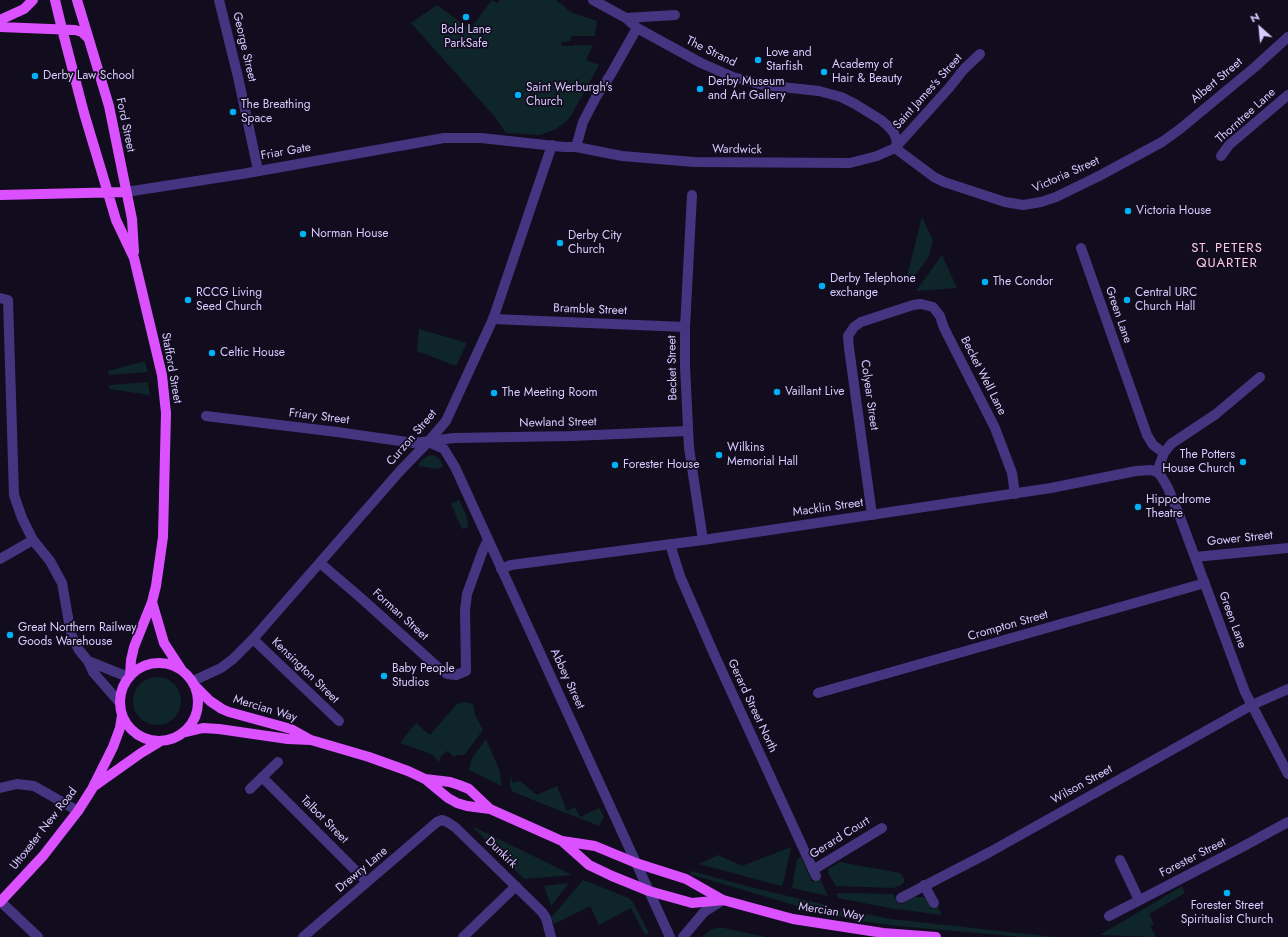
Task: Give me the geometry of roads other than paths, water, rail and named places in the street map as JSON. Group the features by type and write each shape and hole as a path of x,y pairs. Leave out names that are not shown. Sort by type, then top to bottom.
{"main road":[{"path":"0,20 24,9 33,0"},
{"path":"55,0 84,113 108,192"},
{"name":"Ford Street","path":"77,0 109,106 132,219 134,258"},
{"path":"0,27 62,29 82,32 88,38"},
{"name":"Stafford Street","path":"108,192 116,220 134,258 162,375 166,413 163,537 156,586 152,602 134,647 129,676"},
{"name":"Friar Gate","path":"0,195 126,192"},
{"name":"Stafford Street","path":"152,602 164,643 182,671"},
{"path":"156,663 170,664 182,671 194,684 198,700 197,710 189,727 172,739 161,741 146,739 134,732 129,727 122,715 120,703 121,691 129,676 142,667 156,663"},
{"name":"Mercian Way","path":"194,684 207,698 222,709 291,728 311,740"},
{"name":"Uttoxeter New Road","path":"0,902 43,856 78,811 113,748 120,728 122,715"},
{"name":"Mercian Way","path":"182,733 203,728 288,739 311,740 370,757 426,779 450,782 459,785 469,790 490,808 562,841 595,846 636,863 686,879 723,900 793,919 883,933 936,937"},
{"name":"Uttoxeter New Road","path":"92,788 141,753 161,741"},
{"name":"Mercian Way","path":"426,779 448,798 457,803 467,806 490,808"},
{"name":"Mercian Way","path":"562,841 589,865 649,891 692,903 723,900"}],"street":[{"name":"George Street","path":"219,0 238,77 258,170"},
{"name":"The Strand","path":"593,0 626,18 637,28 701,63 733,77 763,85 819,91 841,97 881,120 889,127 894,133 897,142 895,148"},
{"path":"626,18 675,15"},
{"path":"576,147 583,122 637,28"},
{"name":"Albert Street","path":"1180,129 1255,67 1288,37"},
{"name":"Saint James's Street","path":"895,148 949,88 964,69 980,54"},
{"name":"Thorntree Lane","path":"1221,156 1229,145 1288,95"},
{"name":"Victoria Street","path":"895,148 934,177 944,182 1004,202 1030,204 1049,200 1093,178 1149,149 1180,129"},
{"name":"Friar Gate","path":"126,192 450,138 481,138 576,147"},
{"name":"Curzon Street","path":"194,684 233,659 253,639 446,420 493,318 552,145"},
{"name":"Wardwick","path":"576,147 622,156 694,162 773,163 850,163 877,156 895,148"},
{"name":"Becket Street","path":"692,194 685,327 685,366 689,448 703,540"},
{"name":"Green Lane","path":"1081,248 1147,435 1153,445 1164,454"},
{"path":"4,299 14,495 22,518 33,540 50,561 62,584 71,634 79,650 88,661 93,672 120,703"},
{"name":"Becket Well Lane","path":"898,310 921,304 927,305 936,310 995,428 1012,473 1015,494"},
{"name":"Colyear Street","path":"872,515 848,338 851,330 857,324 898,310"},
{"name":"Bramble Street","path":"493,318 685,327"},
{"path":"1157,472 1164,454 1172,444 1216,414 1260,377"},
{"name":"Friary Street","path":"206,416 414,443 428,442"},
{"name":"Newland Street","path":"428,442 454,438 572,436 688,431"},
{"name":"Abbey Street","path":"428,442 444,449 449,456 573,723 670,937"},
{"name":"Macklin Street","path":"501,569 511,564 703,540 1015,494 1136,470 1157,472"},
{"name":"Green Lane","path":"1157,472 1168,488 1180,517 1245,692 1288,774"},
{"path":"0,559 33,540"},
{"name":"Forman Street","path":"320,563 442,671 448,674 456,675 466,671 465,610 467,594 482,550 488,540"},
{"name":"Gerard Street North","path":"670,544 680,576 714,654 814,873"},
{"name":"Gower Street","path":"1195,557 1288,548"},
{"name":"Crompton Street","path":"818,693 1205,583"},
{"name":"Kensington Street","path":"253,639 339,721"},
{"path":"88,661 129,676"},
{"name":"Wilson Street","path":"901,898 990,852 1252,705 1288,689"},
{"path":"250,789 278,762"},
{"name":"Talbot Street","path":"262,777 367,882"},
{"path":"0,788 17,784 34,786 78,811"},
{"name":"Dunkirk","path":"437,822 442,820 456,827 542,912 551,937"},
{"name":"Drewry Lane","path":"304,937 437,822"},
{"name":"Forester Street","path":"1109,916 1190,875 1288,822"},
{"name":"Gerard Court","path":"814,873 882,828"},
{"path":"1120,860 1139,900"},
{"path":"464,937 516,886"},
{"path":"924,886 934,903"},
{"path":"684,937 704,912 723,900"},
{"path":"0,902 38,937"}],"place":[{"name":"Bold Lane ParkSafe","path":"466,17"},
{"name":"Love and Starfish","path":"758,60"},
{"name":"Academy of Hair & Beauty","path":"824,72"},
{"name":"Derby Law School","path":"35,76"},
{"name":"Derby Museum and Art Gallery","path":"700,89"},
{"name":"Saint Werburgh's Church","path":"518,95"},
{"name":"The Breathing Space","path":"233,112"},
{"name":"Victoria House","path":"1128,211"},
{"name":"Norman House","path":"303,234"},
{"name":"Derby City Church","path":"560,243"},
{"name":"The Condor","path":"985,282"},
{"name":"Derby Telephone exchange","path":"822,286"},
{"name":"RCCG Living Seed Church","path":"188,300"},
{"name":"Central URC Church Hall","path":"1127,300"},
{"name":"Celtic House","path":"212,353"},
{"name":"Vaillant Live","path":"777,392"},
{"name":"The Meeting Room","path":"494,393"},
{"name":"Wilkins Memorial Hall","path":"719,455"},
{"name":"The Potters House Church","path":"1243,462"},
{"name":"Forester House","path":"615,465"},
{"name":"Hippodrome Theatre","path":"1138,507"},
{"name":"Great Northern Railway Goods Warehouse","path":"10,635"},
{"name":"Baby People Studios","path":"384,676"},
{"name":"Forester Street Spiritualist Church","path":"1227,893"}],"district":[{"name":"ST. PETERS QUARTER","path":"1227,256"}]}
